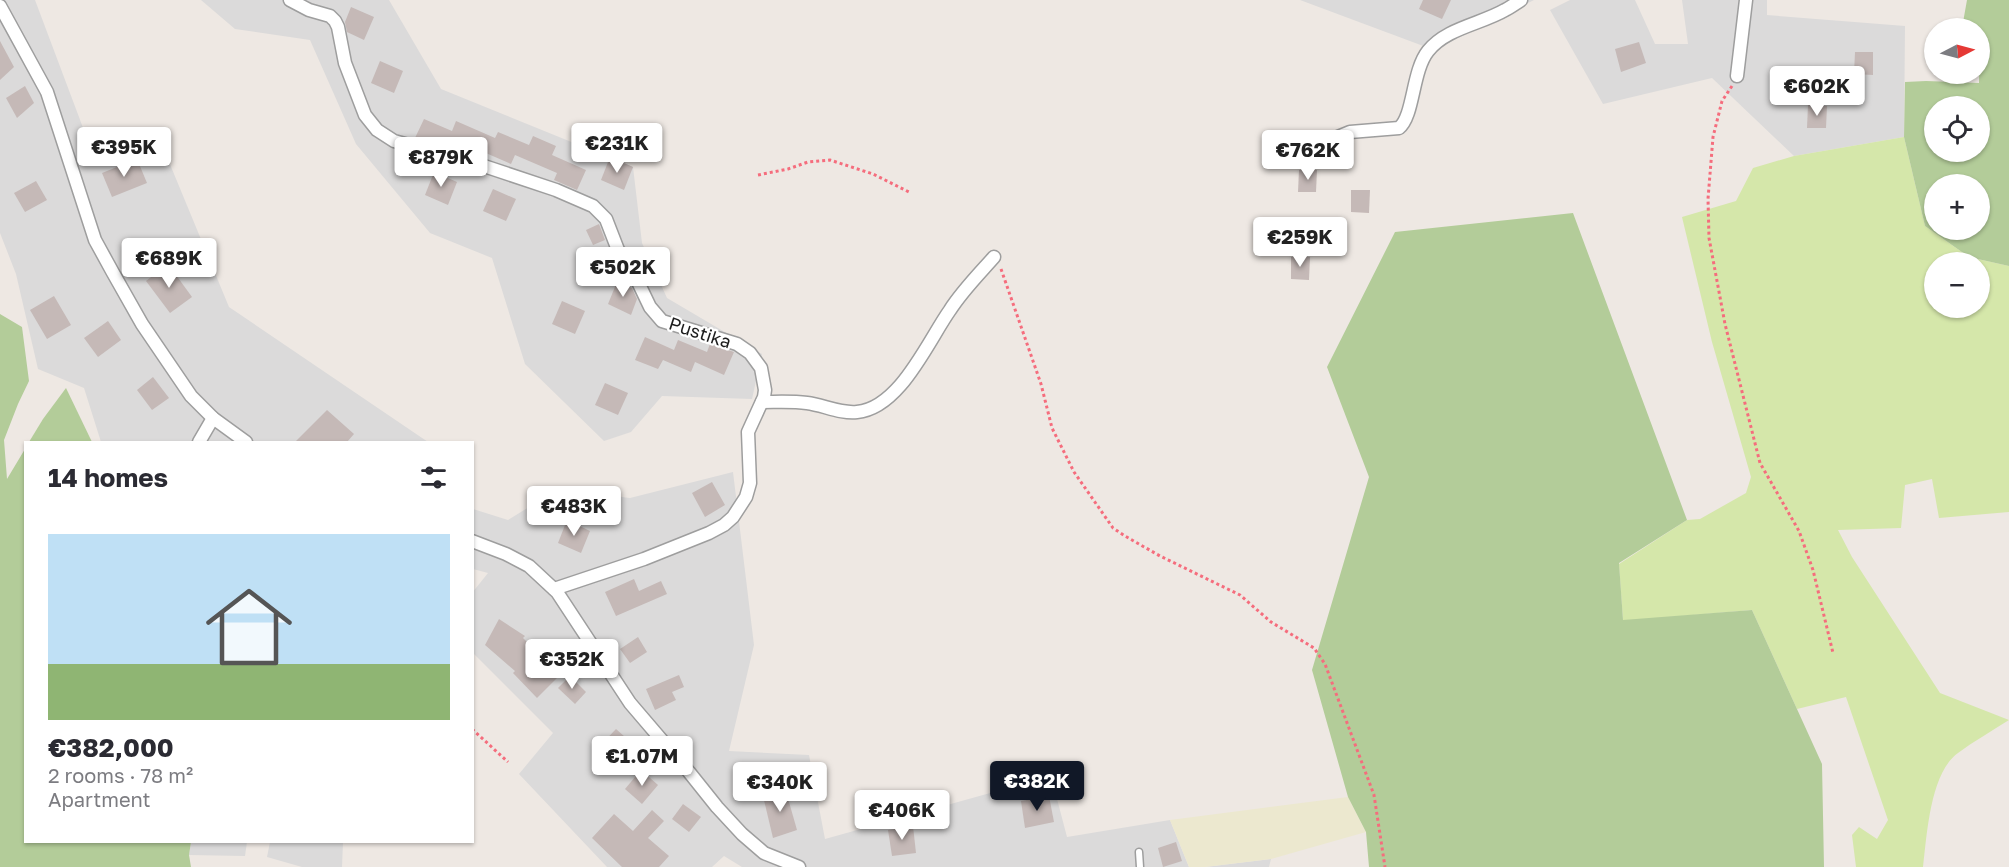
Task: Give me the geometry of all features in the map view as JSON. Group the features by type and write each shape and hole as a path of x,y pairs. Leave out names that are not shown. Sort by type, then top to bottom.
{"street":[{"name":"Pustika","path":"290,0 309,10 330,16 335,21 345,63 365,115 377,130 394,141 478,164 556,190 593,206 606,219 618,250 633,269 655,315 668,324 686,327 737,344 750,353 760,368 765,390 748,432 750,483 746,497 733,517 709,533 644,559 554,590"},
{"path":"1333,140 1350,132 1402,126 1406,118 1418,66 1430,48 1441,39 1504,11 1521,0"},
{"path":"1737,76 1746,0"},
{"path":"0,6 47,92 95,240 142,324 164,360 191,396 213,418 245,441"},
{"path":"762,402 810,403 855,413 874,407 899,386 926,350 949,310 994,257"},
{"path":"200,441 213,418"},
{"path":"474,543 506,554 529,567 554,590 630,703 717,807 742,834 764,853 799,867"}],"lane":[{"path":"1138,852 1140,867"}],"path":[{"path":"1737,76 1722,101 1713,137 1708,199 1709,238 1725,324 1760,463 1800,531 1813,570 1833,653"},
{"path":"758,175 789,169 808,162 830,160 873,174 909,192"},
{"path":"994,257 1001,268 1041,384 1052,428 1074,472 1113,528 1160,556 1240,595 1271,622 1314,648 1325,664 1374,795 1385,867"},
{"path":"474,731 508,762"}],"shaded area":[{"path":"0,0 35,0 88,141 167,157 229,307 427,441 101,441 84,388 38,369 16,274 0,233"},
{"path":"201,0 389,0 441,89 633,167 642,243 667,298 762,354 752,399 662,396 631,432 604,441 525,364 492,258 430,233 356,144 310,40 235,29"},
{"path":"1300,0 1534,0 1434,50"},
{"path":"1570,0 1635,0 1655,44 1688,44 1682,0 1767,0 1767,15 1905,26 1904,137 1794,156 1712,78 1603,104 1550,10"},
{"path":"733,472 754,645 729,751 809,755 825,839 1051,776 1067,837 1170,820 1189,867 742,867 724,856 712,867 607,867 519,774 553,733 474,654 474,590 488,573 474,569 474,509 508,520 558,489 630,498"},
{"path":"1348,797 1366,832 1271,859 1189,867 1170,820"},
{"path":"191,843 247,843 245,856 189,855"},
{"path":"270,843 343,843 342,867 302,867 267,857"},
{"path":"1271,859 1269,867 1205,867"}],"green space":[{"path":"1967,0 2009,0 2009,266 1990,262 1990,252 1962,252 1945,240 1990,240 1990,174 1924,174 1924,222 1904,137 1905,82 1990,84 1990,18 1964,18"},
{"path":"1904,137 1924,222 1924,240 1945,240 1962,252 1924,252 1924,318 1990,318 1990,262 2009,266 2009,512 1939,518 1932,479 1905,485 1901,528 1838,530 1852,557 1940,693 2009,720 1958,753 1941,775 1931,806 1923,867 1856,867 1852,835 1859,827 1877,839 1888,820 1846,697 1797,709 1752,610 1623,621 1619,564 1687,520 1700,519 1746,493 1751,477 1712,342 1682,217 1736,201 1753,168 1794,156"},
{"path":"1573,213 1687,520 1619,563 1623,620 1752,610 1822,764 1824,867 1369,867 1366,832 1348,797 1312,670 1369,477 1327,367 1395,232"},
{"path":"0,314 22,327 29,381 4,440 7,479 24,451 24,843 191,843 189,855 191,867 0,867"},
{"path":"66,388 92,441 30,441"}],"building":[{"path":"1423,0 1451,0 1442,19 1419,9"},
{"path":"351,7 374,17 364,40 347,32 345,22"},
{"path":"0,41 14,67 0,80"},
{"path":"1639,42 1646,63 1621,72 1615,49"},
{"path":"1855,52 1873,52 1873,75 1854,74"},
{"path":"380,61 403,71 394,93 371,83"},
{"path":"25,86 34,103 17,118 6,98"},
{"path":"1808,105 1827,106 1826,128 1807,128"},
{"path":"424,119 452,131 456,121 495,138 498,132 529,145 533,136 556,146 552,155 586,170 577,190 554,180 557,173 515,155 511,164 472,147 470,153 441,142 440,145 415,138"},
{"path":"610,157 633,167 624,190 601,180"},
{"path":"137,159 147,183 112,197 102,173"},
{"path":"1299,170 1317,170 1316,192 1298,192"},
{"path":"434,172 457,182 448,205 425,195"},
{"path":"36,181 47,200 25,212 14,193"},
{"path":"493,189 516,199 506,221 483,211"},
{"path":"1351,190 1370,190 1369,213 1351,212"},
{"path":"599,224 605,240 593,245 586,230"},
{"path":"1291,257 1310,257 1309,280 1291,279"},
{"path":"168,264 192,297 170,313 146,281"},
{"path":"617,282 632,288 637,299 631,315 608,304"},
{"path":"54,296 71,325 47,339 30,310"},
{"path":"562,301 585,311 575,334 552,324"},
{"path":"108,321 121,340 98,357 84,338"},
{"path":"645,337 674,350 678,340 707,352 710,344 734,352 724,375 695,362 691,372 663,360 658,369 635,360"},
{"path":"153,377 169,398 152,410 137,390"},
{"path":"605,383 628,393 618,415 595,405"},
{"path":"327,410 354,434 348,441 296,441"},
{"path":"712,482 725,505 705,517 692,493"},
{"path":"567,520 590,531 581,553 558,543"},
{"path":"634,579 639,591 661,581 667,594 616,616 605,592"},
{"path":"499,619 525,636 523,638 560,675 537,698 513,673 515,671 485,645"},
{"path":"638,637 647,652 630,663 620,649"},
{"path":"679,675 684,687 672,692 676,700 655,710 646,689"},
{"path":"570,676 586,692 575,704 558,688"},
{"path":"616,729 634,745 613,767 596,750"},
{"path":"641,770 658,785 642,804 625,789"},
{"path":"785,788 797,830 773,838 763,796"},
{"path":"1049,796 1054,822 1025,828 1021,801"},
{"path":"683,804 701,817 689,832 672,819"},
{"path":"652,810 664,821 648,838 669,856 659,867 622,867 592,838 614,814 633,831"},
{"path":"913,826 916,853 892,856 888,830"},
{"path":"1176,842 1182,861 1163,867 1158,848"}]}
